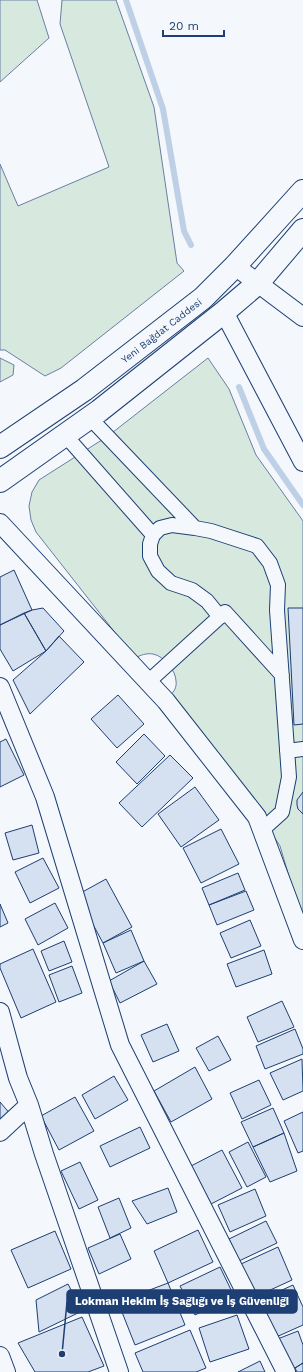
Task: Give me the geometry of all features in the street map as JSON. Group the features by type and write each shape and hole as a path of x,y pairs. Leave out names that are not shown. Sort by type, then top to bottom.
{"main road":[{"name":"Yeni Bağdat Caddesi","path":"0,447 84,390 203,298 235,266 302,193"},
{"path":"0,481 90,418 224,312 258,283 303,230"}],"street":[{"path":"235,266 303,317"},
{"path":"224,312 303,462"},
{"path":"90,418 195,528"},
{"path":"65,435 153,536"},
{"path":"0,523 166,701 257,817 303,940"},
{"path":"220,617 207,601 192,590 171,583 158,570 150,556 150,544 153,536 160,528 172,525 212,531 257,546 270,563 278,585 277,610 288,777 282,812 262,830"},
{"path":"148,682 225,612 282,675"},
{"path":"0,687 45,797 120,1045 286,1372"},
{"path":"286,751 303,749"},
{"path":"0,1012 18,1078 29,1105 44,1154 119,1372"},
{"path":"0,1067 18,1078"},
{"path":"0,1132 29,1105"},
{"path":"0,1356 6,1372"}],"shaded area":[{"path":"0,0 37,0 49,38 0,82"},
{"path":"62,0 116,0 154,107 177,263 184,271 61,368 45,376 5,350 0,350 0,164 18,206 109,167 60,24"},
{"path":"0,358 14,365 13,375 0,382"},
{"path":"208,358 229,389 256,455 303,521 303,924 280,846 263,820 170,695 175,689 176,683 174,673 169,664 157,655 153,654 144,654 135,658 36,532 31,520 29,506 32,492 39,480 108,436"}],"building":[{"path":"14,570 32,610 0,625 0,577"},
{"path":"43,608 64,631 46,651 24,613"},
{"path":"288,608 303,608 303,724 294,725"},
{"path":"24,613 46,651 13,671 0,649 0,625"},
{"path":"59,636 84,662 30,714 13,680 46,651"},
{"path":"118,695 144,724 117,748 91,719"},
{"path":"144,734 165,756 137,784 116,762"},
{"path":"6,739 24,775 0,787 0,742"},
{"path":"170,755 193,778 142,827 119,803"},
{"path":"195,787 219,820 181,847 158,814"},
{"path":"303,792 303,814 298,809 297,800"},
{"path":"32,825 39,853 13,860 5,833"},
{"path":"221,829 239,864 201,883 183,848"},
{"path":"43,858 59,888 30,903 15,872"},
{"path":"238,873 245,890 209,905 202,888"},
{"path":"106,879 132,927 103,943 77,895"},
{"path":"246,891 254,910 217,925 209,905"},
{"path":"55,903 68,928 38,945 25,919"},
{"path":"0,904 8,923 0,927"},
{"path":"250,920 261,946 231,958 220,933"},
{"path":"131,930 144,961 116,973 103,943"},
{"path":"64,941 72,962 49,971 41,951"},
{"path":"33,949 56,1002 21,1018 0,968 0,964"},
{"path":"264,950 272,974 236,987 227,964"},
{"path":"144,961 157,984 120,1003 109,981"},
{"path":"72,966 82,993 59,1002 49,975"},
{"path":"282,1001 294,1027 258,1042 247,1017"},
{"path":"167,1024 179,1051 153,1062 141,1035"},
{"path":"295,1029 303,1049 303,1054 265,1069 256,1046"},
{"path":"218,1036 231,1060 209,1071 196,1048"},
{"path":"302,1059 303,1091 283,1100 270,1073"},
{"path":"195,1067 212,1099 171,1122 154,1091"},
{"path":"114,1076 128,1100 95,1119 82,1095"},
{"path":"259,1080 271,1105 242,1119 230,1093"},
{"path":"75,1097 94,1131 59,1150 41,1116"},
{"path":"0,1102 12,1116 0,1125"},
{"path":"273,1108 284,1133 253,1147 241,1122"},
{"path":"303,1112 303,1151 298,1153 284,1121"},
{"path":"140,1127 150,1148 110,1167 100,1146"},
{"path":"284,1133 297,1171 270,1182 253,1147"},
{"path":"248,1142 266,1177 247,1187 229,1152"},
{"path":"222,1150 242,1188 211,1204 191,1166"},
{"path":"80,1162 98,1200 79,1209 61,1171"},
{"path":"168,1188 177,1212 147,1224 132,1201"},
{"path":"255,1189 266,1216 230,1232 218,1205"},
{"path":"119,1198 131,1228 110,1238 98,1207"},
{"path":"266,1221 277,1243 239,1261 229,1239"},
{"path":"198,1230 213,1262 168,1283 154,1251"},
{"path":"55,1231 71,1269 28,1288 11,1250"},
{"path":"120,1234 131,1259 99,1274 88,1248"},
{"path":"278,1247 292,1280 255,1297 241,1264"},
{"path":"220,1267 234,1296 195,1315 180,1286"},
{"path":"168,1283 185,1325 135,1345 118,1302"},
{"path":"68,1284 82,1311 39,1332 36,1300"},
{"path":"293,1285 303,1307 303,1325 274,1338 258,1301"},
{"path":"237,1315 249,1349 210,1362 199,1328"},
{"path":"82,1317 104,1366 88,1372 35,1372 18,1343"},
{"path":"190,1330 206,1368 196,1372 143,1372 135,1353"},
{"path":"298,1331 303,1345 303,1363 295,1368 286,1369 275,1340"},
{"path":"260,1361 265,1372 238,1372"},
{"path":"303,1363 303,1372 297,1372 295,1368"}],"waterway":[{"path":"126,0 163,109 184,231 191,245"},
{"path":"239,387 264,449 303,505"}],"place":[{"name":"Lokman Hekim İş Sağlığı ve İş Güvenliği","path":"62,1354"}]}
